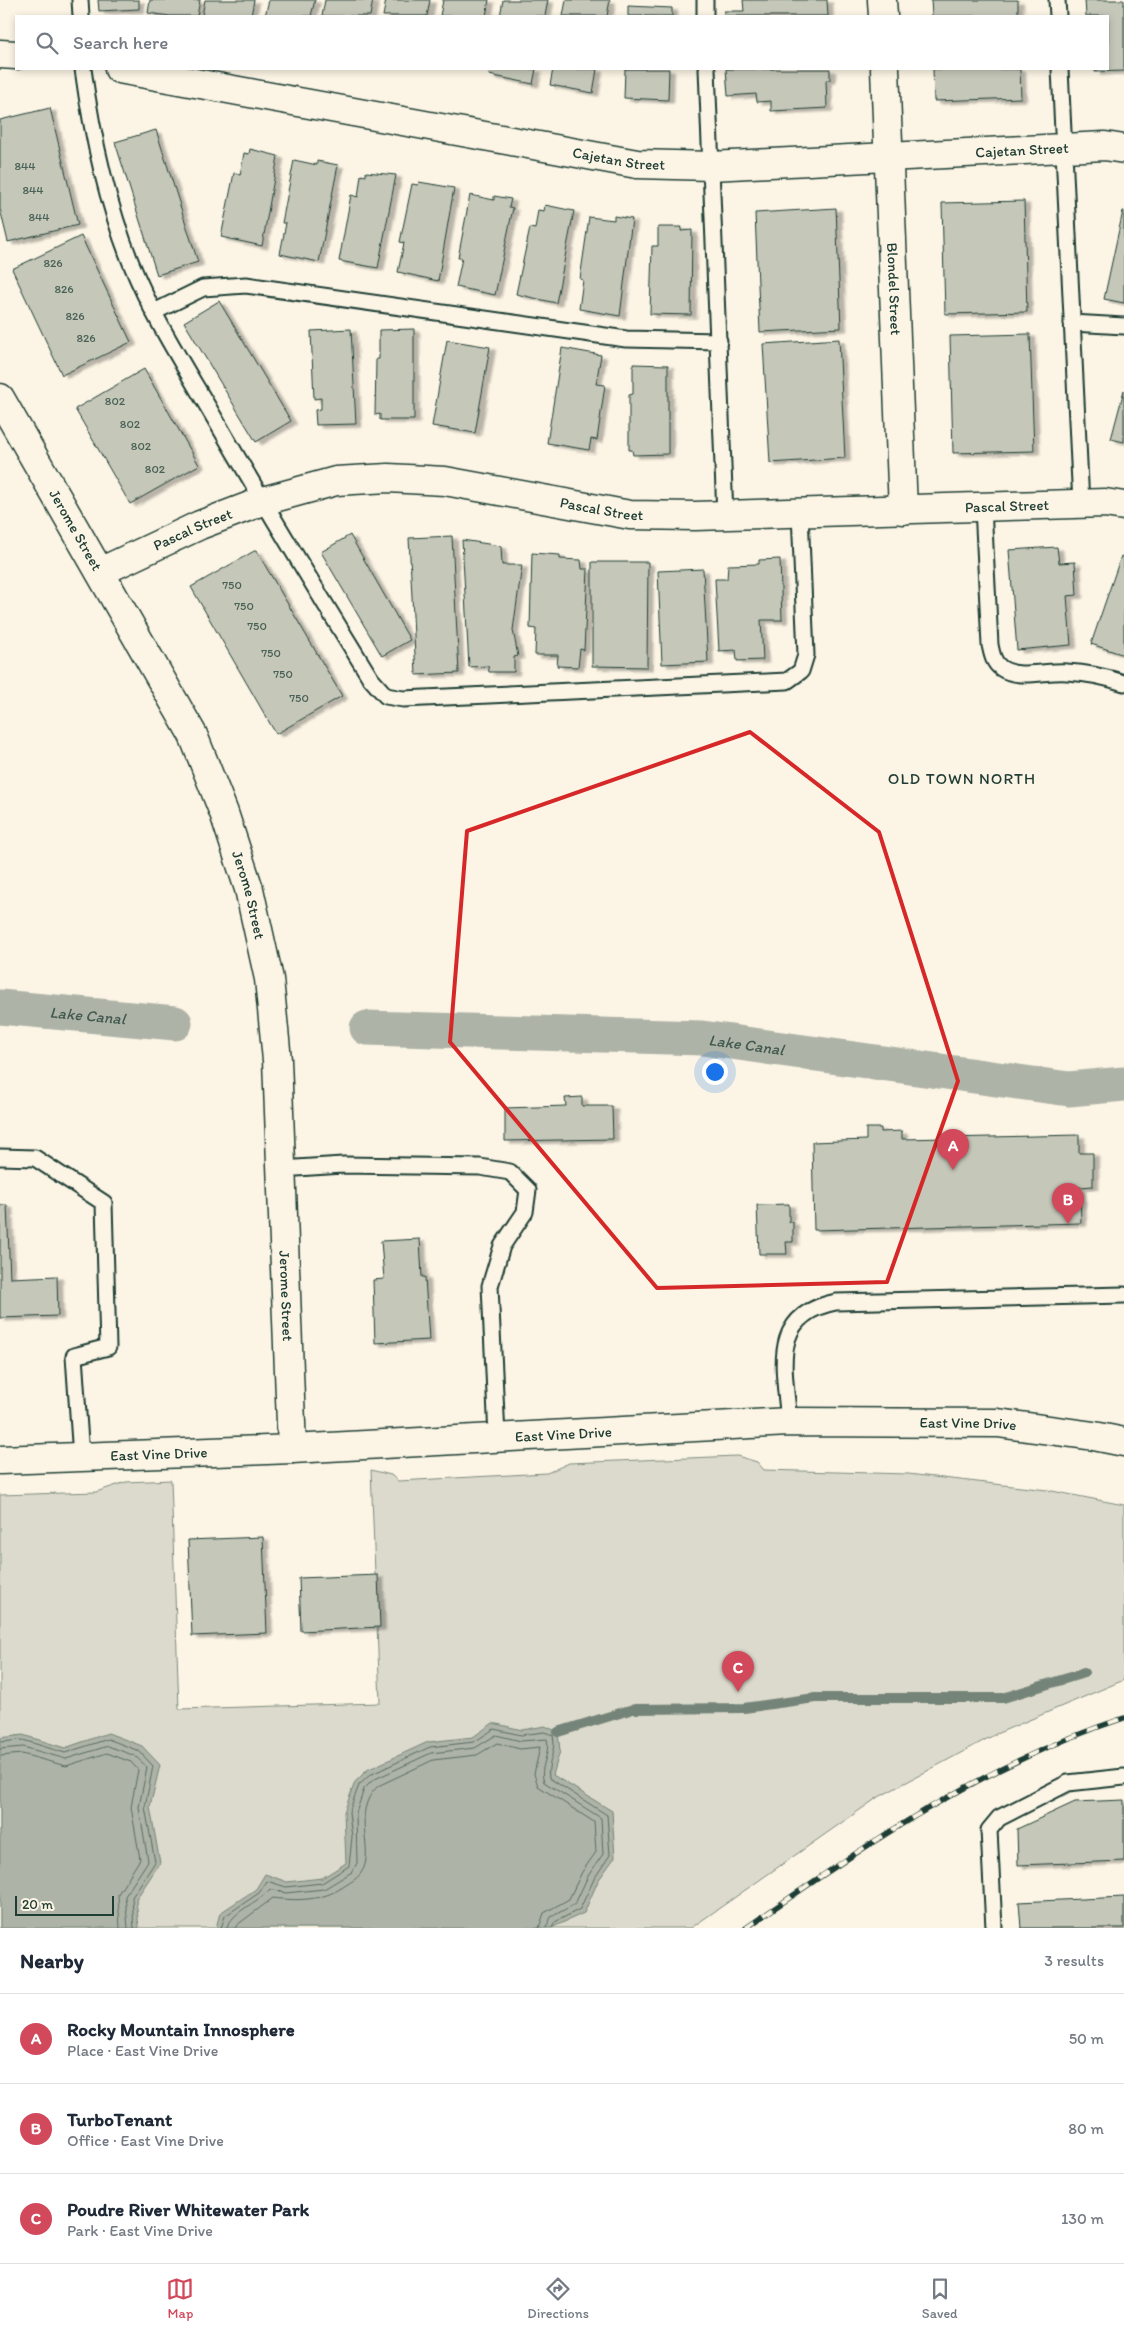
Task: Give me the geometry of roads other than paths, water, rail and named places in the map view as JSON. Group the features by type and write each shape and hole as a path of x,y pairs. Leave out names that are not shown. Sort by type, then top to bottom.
{"street":[{"path":"882,0 883,15"},
{"path":"0,54 15,55"},
{"name":"Cajetan Street","path":"124,70 637,164 711,166 1105,146 1124,149"},
{"name":"Blondel Street","path":"885,70 903,510"},
{"name":"Jerome Street","path":"0,398 193,735 224,813 249,888 269,979 277,1060 292,1449"},
{"name":"Pascal Street","path":"100,572 200,525 263,501 336,480 388,478 445,481 630,515 725,515 1105,503 1124,506"},
{"name":"East Vine Drive","path":"0,1460 292,1449 789,1422 998,1423 1124,1442"}],"lane":[{"path":"80,0 80,15"},
{"path":"704,0 705,15"},
{"path":"1057,0 1058,15"},
{"path":"83,70 89,114 100,167 114,218 131,264 154,312 263,501 371,679 386,696 402,699 786,680 801,671 806,655 800,513"},
{"path":"707,70 725,515"},
{"path":"1060,70 1081,504"},
{"path":"154,312 203,288 246,285 626,339 719,341"},
{"path":"1072,323 1124,326"},
{"path":"983,507 990,645 993,660 1002,669 1013,673 1065,671 1111,678 1124,683"},
{"path":"0,1157 35,1158 104,1203 108,1348 74,1356 81,1457"},
{"path":"281,1170 336,1165 480,1167 510,1172 528,1190 525,1212 502,1246 490,1286 497,1438"},
{"path":"789,1422 784,1355 788,1335 805,1312 819,1305 836,1302 1124,1295"},
{"path":"994,1928 989,1830 999,1818 1068,1782 1124,1777"}],"water":[{"path":"493,1723 522,1730 545,1726 558,1732 560,1751 553,1775 612,1811 615,1857 598,1881 584,1913 551,1928 216,1928 220,1913 256,1889 265,1874 287,1882 322,1878 346,1863 344,1812 355,1782 367,1770 428,1742 473,1737"},
{"path":"108,1733 142,1746 160,1765 150,1807 160,1863 136,1899 139,1928 0,1928 0,1738 23,1735 65,1748"}],"waterway":[{"name":"Lake Canal","path":"0,1007 175,1023"},
{"name":"Lake Canal","path":"367,1028 702,1038 1069,1089 1124,1084"},
{"path":"558,1732 633,1709 744,1708 815,1698 1003,1698 1084,1673"}],"railway":[{"path":"746,1928 836,1866 928,1809 1023,1758 1124,1718"}],"place":[{"name":"Rocky Mountain Innosphere","path":"953,1170"},
{"name":"TurboTenant","path":"1068,1224"},
{"name":"Poudre River Whitewater Park","path":"738,1692"}],"district":[{"name":"OLD TOWN NORTH","path":"962,778"}]}
